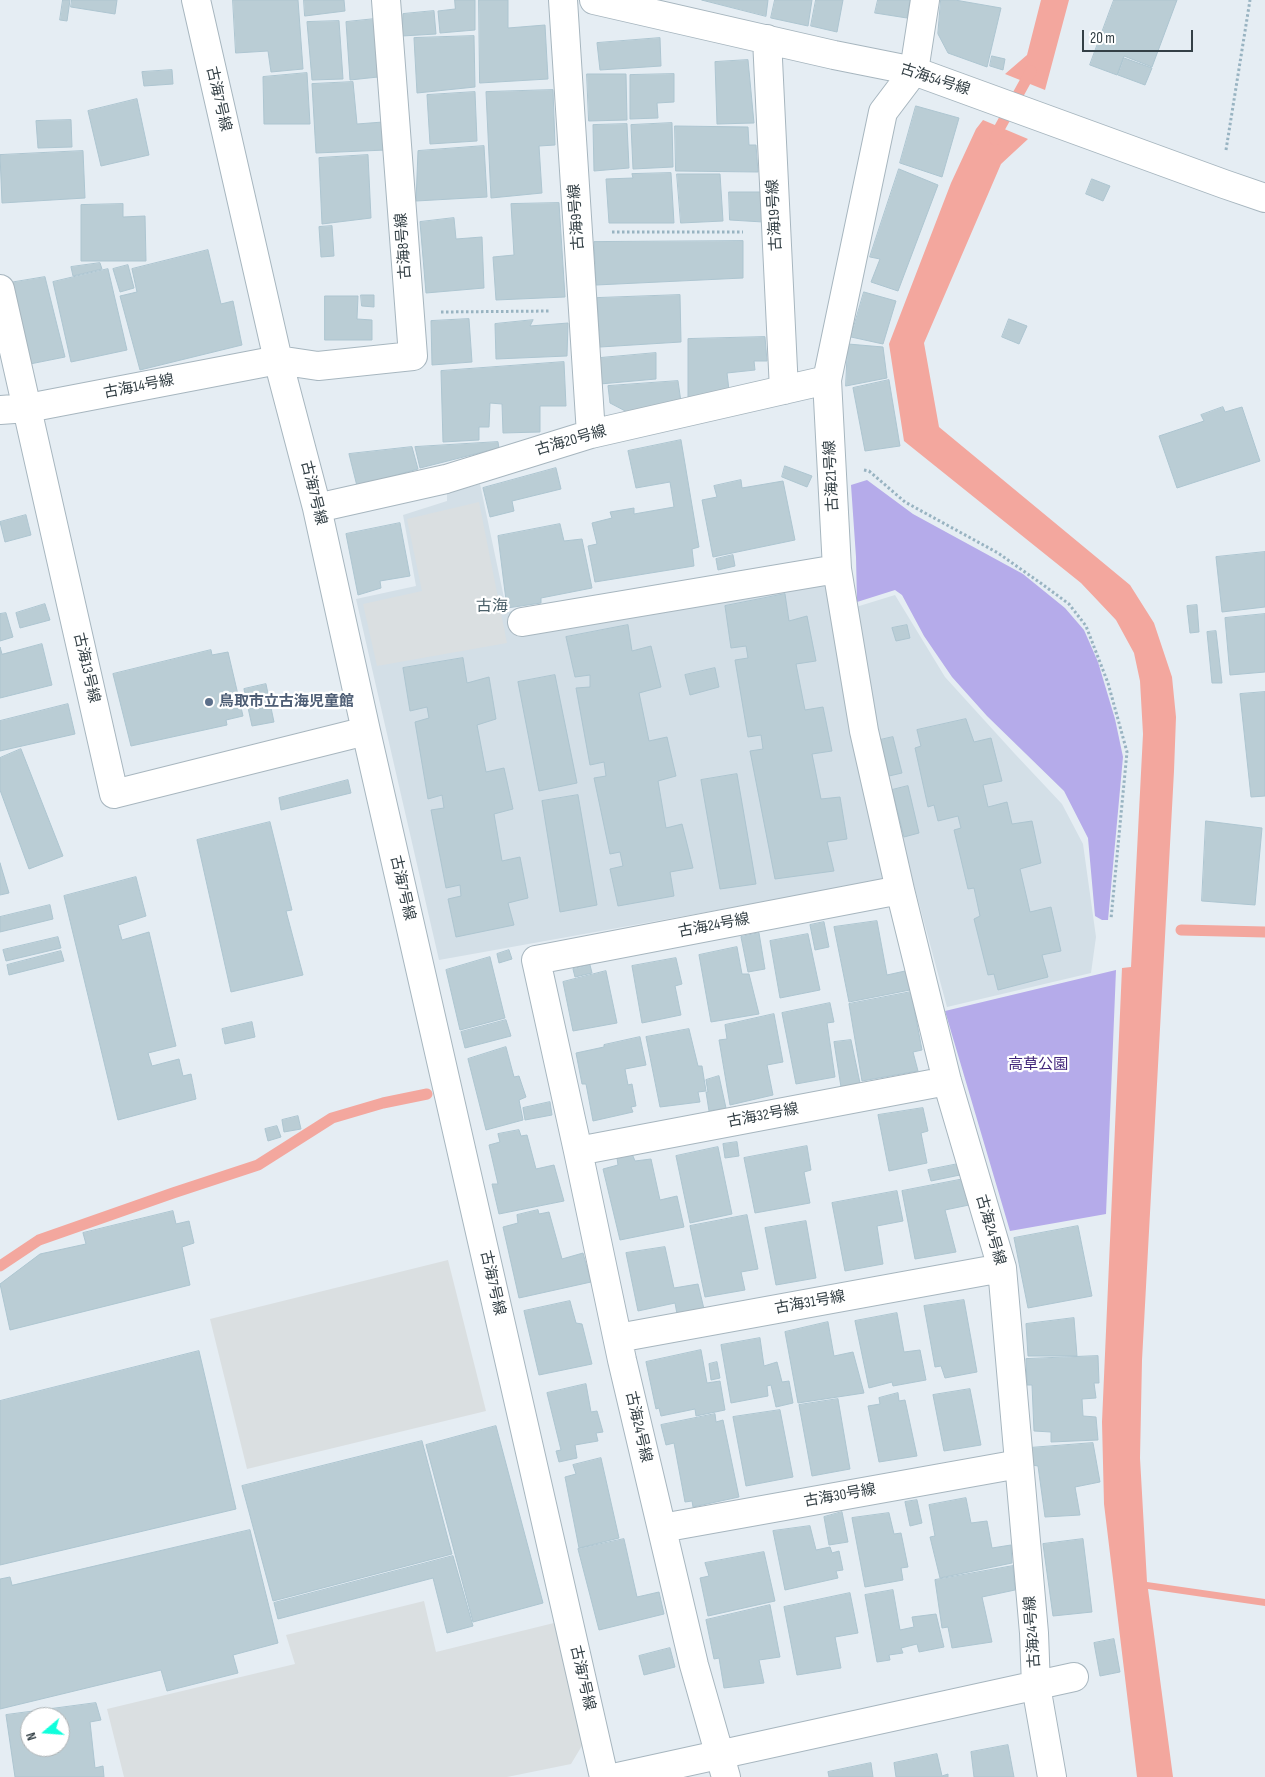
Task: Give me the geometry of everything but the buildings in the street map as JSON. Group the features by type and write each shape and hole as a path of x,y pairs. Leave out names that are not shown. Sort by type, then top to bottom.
{"street":[{"name":"古海7号線","path":"196,0 278,360 317,508 604,1777"},
{"name":"古海8号線","path":"278,360 318,366 413,356 386,0"},
{"name":"古海9号線","path":"563,0 591,434"},
{"name":"古海54号線","path":"594,0 914,71 1265,198"},
{"path":"914,71 925,0"},
{"name":"古海19号線","path":"767,39 784,390"},
{"name":"古海21号線","path":"900,890 864,731 837,569 827,380 883,112 914,71"},
{"name":"古海13号線","path":"0,289 114,794 366,731"},
{"name":"古海14号線","path":"0,410 28,408 278,360"},
{"name":"古海20号線","path":"317,508 446,479 591,434 827,380"},
{"path":"522,622 837,569"},
{"name":"古海24号線","path":"723,1766 694,1665 662,1528 618,1338 536,960 900,890 947,1081 1002,1268 1034,1633 1036,1686 1052,1777"},
{"name":"古海32号線","path":"578,1151 947,1081"},
{"name":"古海31号線","path":"618,1338 1002,1268"},
{"name":"古海30号線","path":"662,1528 1019,1464"},
{"path":"618,1777 723,1766 1074,1677"}],"path":[{"path":"1225,153 1250,0"},
{"path":"578,232 776,232"},
{"path":"409,312 583,311"},
{"path":"831,461 869,471 905,502 998,553 1069,604 1086,626 1108,683 1127,752 1112,919"}],"shaded area":[{"path":"1041,0 1069,0 1045,90 1005,74 1027,55"},
{"path":"983,120 1028,139 1001,164 924,343 939,427 1130,585 1154,623 1172,677 1176,717 1174,771 1142,1360 1140,1458 1147,1582 1265,1599 1265,1606 1148,1589 1173,1777 1137,1777 1104,1504 1102,1422 1122,968 1131,967 1143,734 1140,681 1134,653 1116,620 1081,583 904,441 889,344 951,183 976,129"},
{"path":"480,484 507,612 820,557 856,607 895,595 945,677 1062,804 1083,844 1096,937 1091,973 947,1007 911,874 439,960 356,599 416,586 403,515 447,501 447,493"},
{"path":"479,502 507,643 377,666 363,604 422,591 407,519"},
{"path":"448,1260 486,1411 247,1469 210,1319"},
{"path":"424,1601 436,1652 554,1623 583,1744 571,1764 507,1777 124,1777 107,1709 295,1664 286,1635"}],"green space":[{"path":"867,480 913,514 1023,574 1065,608 1084,630 1098,662 1115,719 1123,757 1108,920 1102,920 1095,916 1088,838 1064,791 987,716 952,677 924,636 902,595 895,590 857,602 851,485"},
{"name":"高草公園","path":"1116,970 1106,1214 1010,1231 945,1011"}],"waterway":[{"path":"995,140 999,129 1031,71"},
{"path":"1181,930 1265,932"},
{"path":"0,1266 39,1240 258,1165 332,1118 383,1103 427,1094"}],"place":[{"name":"鳥取市立古海児童館","path":"209,702"}],"district":[{"name":"古海","path":"492,607"}]}
